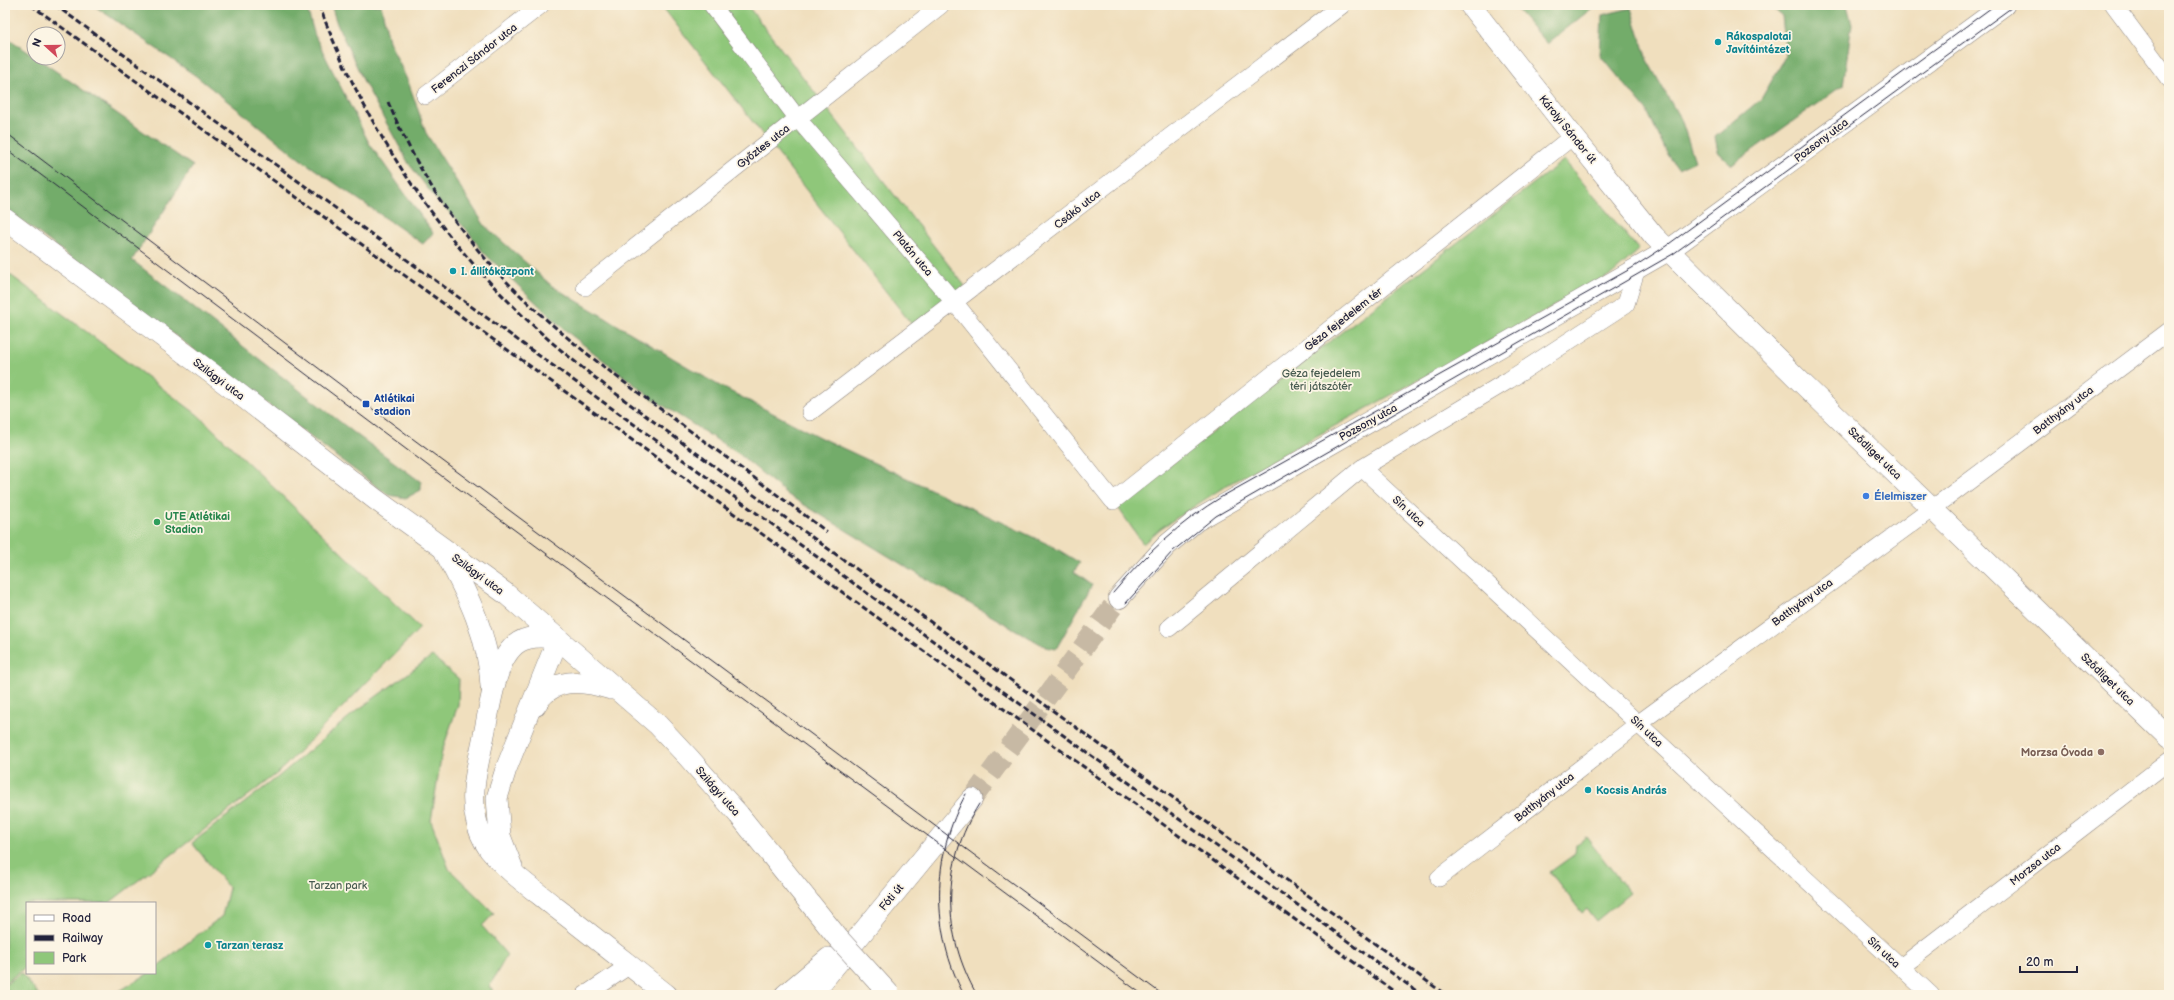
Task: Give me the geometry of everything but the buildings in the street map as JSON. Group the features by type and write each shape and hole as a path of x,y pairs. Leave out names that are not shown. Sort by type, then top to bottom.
{"street":[{"name":"Ferenczi Sándor utca","path":"424,96 542,5"},
{"name":"Platán utca","path":"712,5 798,118 955,303 1113,501"},
{"name":"Győztes utca","path":"585,287 941,5"},
{"name":"Csákó utca","path":"810,412 955,303 1342,5"},
{"name":"Károlyi Sándor út","path":"1470,5 1654,236 1669,250"},
{"name":"Pozsony utca","path":"1119,598 1167,545 1211,512 1636,271 1669,250 2004,5"},
{"path":"2114,5 2169,79"},
{"name":"Géza fejedelem tér","path":"1113,501 1573,136"},
{"name":"Szilágyi utca","path":"5,219 234,390 374,499 505,593 616,691 658,725 689,758 782,867 838,938 890,995"},
{"name":"Sződliget utca","path":"1669,250 1803,384 1932,507 2169,738"},
{"path":"1169,628 1362,468 1509,380 1626,304 1636,271"},
{"name":"Batthyány utca","path":"1439,878 1639,723 2169,331"},
{"name":"Sín utca","path":"1362,468 1639,723 1930,995"},
{"path":"442,548 462,584 480,626 486,648 492,698"},
{"path":"514,873 500,836 498,798 506,769 558,639 542,636 528,637 510,650 499,669 475,782 474,808 476,819 484,840 490,849 514,873 667,995"},
{"path":"522,730 538,701 556,686 577,681 616,691"},
{"name":"Morzsa utca","path":"1901,967 2169,762"},
{"name":"Fóti út","path":"811,995 972,799"},
{"path":"785,995 866,927"},
{"path":"585,995 630,965"}],"green space":[{"path":"93,5 306,5 315,36 369,143 433,233 423,244 300,159 196,76"},
{"path":"331,5 381,5 389,41 409,84 426,133 485,226 552,286 718,385 821,438 1052,546 1080,563 1074,572 1092,585 1056,649 1046,647 921,576 788,495 739,454 653,399 566,331 483,252 467,230 436,199 409,164 364,82 337,24"},
{"path":"661,5 747,5 965,286 913,326"},
{"path":"1513,5 1596,5 1547,44"},
{"path":"1769,5 1847,5 1852,24 1843,85 1732,165 1718,152 1715,137 1761,99 1786,56 1782,16"},
{"path":"1631,8 1647,60 1682,122 1695,161 1678,169 1667,153 1647,111 1600,55 1602,15"},
{"path":"5,36 26,51 26,66 48,66 193,166 132,260 357,435 421,482 421,490 406,498 388,495 5,208"},
{"name":"Géza fejedelem téri játszótér","path":"1564,160 1639,250 1612,274 1227,485 1161,528 1143,544 1117,506"},
{"name":"UTE Atlétikai Stadion","path":"5,271 198,415 420,628 279,772 110,902 26,902 26,967 5,983"},
{"name":"Tarzan park","path":"432,656 459,679 458,705 442,751 431,821 449,869 494,913 482,926 507,955 489,987 493,990 487,995 113,995 147,974 156,974 156,967 222,916 229,888 192,843 278,777 355,712"},
{"path":"1586,837 1630,893 1596,921 1587,909 1582,913 1550,872 1575,854 1576,845"},
{"path":"21,973 39,995 5,995 5,985"}],"tunnel":[{"path":"972,799 1119,598"}],"tram line":[{"path":"1113,593 1151,552 1178,528 1207,506 1632,268 1666,246 1995,5"},
{"path":"1126,603 1173,551 1216,516 1673,254 2015,5"},
{"path":"5,132 366,404 1163,995"},
{"path":"5,148 447,480 1143,995"},
{"path":"964,995 953,971 945,946 941,920 940,894 941,868 946,843 966,794"},
{"path":"977,995 965,972 957,948 952,924 951,899 952,875 958,851 967,827 979,804"}],"railway":[{"path":"31,5 1399,995"},
{"path":"55,5 1422,995"},
{"path":"319,5 336,47 355,87 399,166 425,203 481,273 512,305 553,343 617,395 1446,995"},
{"path":"388,102 422,171 442,203 465,234 510,285 559,331 585,352 827,532"}],"place":[{"name":"Rákospalotai Javítóintézet","path":"1718,42"},
{"name":"I. állítóközpont","path":"453,271"},
{"name":"Atlétikai stadion","path":"366,404"},
{"name":"Élelmiszer","path":"1866,496"},
{"name":"UTE Atlétikai Stadion","path":"157,522"},
{"name":"Morzsa Óvoda","path":"2101,752"},
{"name":"Kocsis András","path":"1588,790"},
{"name":"Tarzan terasz","path":"208,945"}]}
